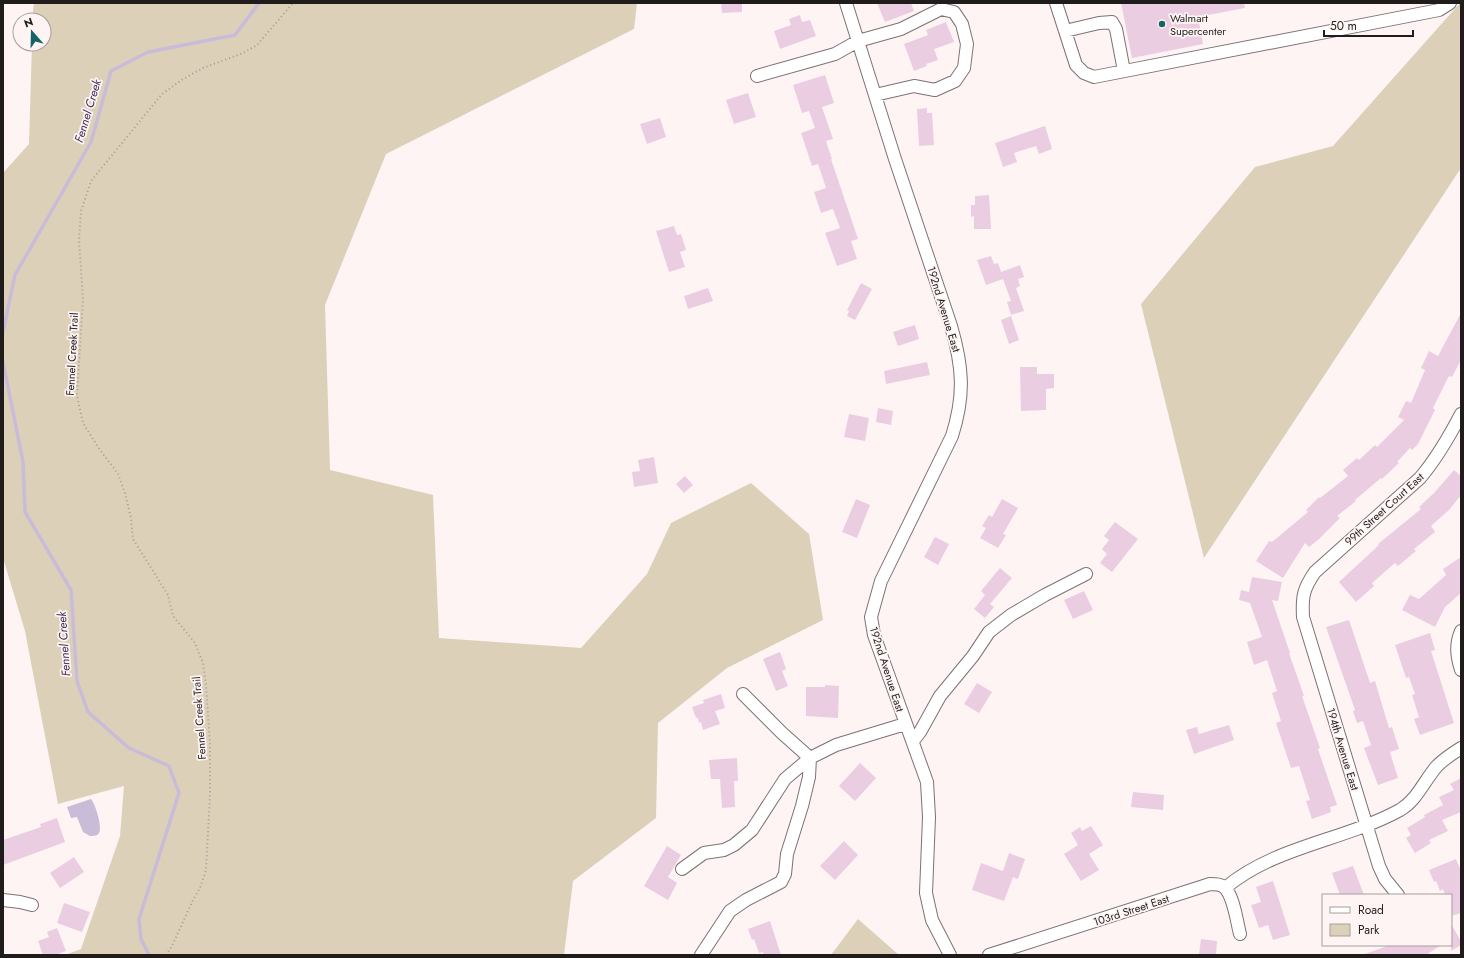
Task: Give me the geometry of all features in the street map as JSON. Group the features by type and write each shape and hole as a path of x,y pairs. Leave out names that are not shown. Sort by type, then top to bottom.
{"street":[{"name":"192nd Avenue East","path":"846,3 951,326 957,348 960,369 961,395 958,415 952,436 881,581 871,617 874,635 905,724 913,741"},
{"path":"1056,3 1076,65 1084,74 1094,77 1439,10 1450,3"},
{"path":"758,76 835,54 858,42 902,28 941,9 954,12 962,24 967,44 964,68 955,81 935,90 914,86 875,95"},
{"path":"1065,31 1099,23 1112,22 1116,29 1124,71"},
{"name":"99th Street Court East","path":"1302,598 1304,589 1315,572 1420,478 1433,463 1448,440 1461,414"},
{"path":"950,955 932,920 927,902 929,797 927,782 913,741 920,732 940,696 973,656 989,632 1011,615 1031,603 1086,574"},
{"name":"194th Avenue East","path":"1302,598 1303,617 1379,866 1385,879 1397,894"},
{"path":"1461,631 1457,646 1457,657 1461,670"},
{"path":"743,694 782,733 810,758"},
{"path":"682,869 704,853 724,850 734,845 752,830 784,779 810,758 836,745 905,724"},
{"path":"1240,934 1230,896 1225,888 1257,867 1302,847 1366,825 1400,810 1411,802 1419,793 1438,766 1461,748"},
{"path":"701,955 730,911 746,900 781,882 785,874 787,854 809,778 810,758"},
{"name":"103rd Street East","path":"989,955 1201,886 1218,884 1225,888"},
{"path":"3,900 20,902 32,906"}],"path":[{"name":"Fennel Creek Trail","path":"166,955 172,946 200,888 206,870 210,795 210,744 206,685 202,663 194,643 174,616 168,595 133,539 131,518 125,493 118,474 98,447 83,422 77,396 83,299 79,240 81,211 92,181 162,94 202,68 243,53 257,45 293,3"}],"green space":[{"path":"34,3 637,3 634,29 386,154 325,305 330,470 433,495 439,638 581,648 647,574 671,523 751,483 809,534 823,620 727,668 658,723 656,818 573,881 564,955 65,955 81,949 120,836 124,786 58,804 25,631 3,558 3,173 29,144 32,52 52,52 52,12 33,12"},
{"path":"1460,3 1461,168 1204,558 1141,304 1255,167 1333,146"},
{"path":"858,919 899,955 831,955"}],"shaded area":[{"path":"91,799 98,816 100,826 99,833 95,836 90,836 83,832 77,817 71,818 67,807"}],"building":[{"path":"721,3 742,3 742,12 722,13"},
{"path":"877,3 911,3 914,11 885,22"},
{"name":"Walmart Supercenter","path":"1121,3 1244,3 1245,8 1198,17 1203,44 1132,58"},
{"path":"800,15 802,22 810,20 816,36 780,49 774,31 791,25 789,19"},
{"path":"946,22 954,42 934,49 938,60 926,64 927,66 914,71 904,44 928,35 926,30"},
{"path":"825,75 834,103 822,107 833,139 826,141 858,239 851,241 857,259 837,266 825,233 840,228 833,209 821,213 814,192 826,188 818,164 812,166 801,133 815,128 809,111 802,113 793,85"},
{"path":"748,93 756,117 734,124 726,100"},
{"path":"927,108 927,113 932,113 934,145 919,146 917,109"},
{"path":"660,118 666,137 647,144 640,124"},
{"path":"1045,126 1052,149 1039,154 1036,146 1014,153 1017,162 1003,167 995,143"},
{"path":"989,195 991,229 974,229 974,216 971,217 971,205 975,205 975,196"},
{"path":"674,226 677,235 681,234 686,250 680,252 685,267 669,272 656,231"},
{"path":"991,256 994,264 998,263 1001,272 1020,265 1024,277 1018,279 1020,286 1016,288 1024,311 1011,315 1007,302 1011,301 1003,279 986,285 977,260"},
{"path":"861,283 872,289 855,320 847,316 849,311 847,310"},
{"path":"708,288 713,301 688,309 684,296"},
{"path":"1461,313 1461,360 1452,377 1449,376 1433,408 1435,410 1418,444 1412,450 1410,448 1397,462 1399,463 1382,479 1381,478 1337,516 1340,518 1319,539 1309,547 1305,543 1283,578 1256,561 1269,541 1272,542 1308,512 1306,510 1319,497 1320,498 1348,476 1343,470 1357,458 1359,460 1375,445 1377,447 1404,420 1398,417 1406,401 1411,403 1425,370 1421,368 1429,351 1438,356"},
{"path":"1011,316 1019,340 1009,344 1001,320"},
{"path":"915,325 919,339 898,346 893,332"},
{"path":"927,362 930,375 886,384 884,371"},
{"path":"1020,367 1037,367 1037,374 1054,374 1054,388 1046,389 1046,410 1021,411"},
{"path":"878,408 893,411 891,425 876,422"},
{"path":"849,414 869,418 865,441 844,437"},
{"path":"654,457 658,483 634,487 632,472 640,471 638,460"},
{"path":"1454,470 1461,476 1461,495 1449,510 1431,526 1435,532 1414,549 1416,551 1398,566 1395,563 1372,583 1374,586 1356,602 1339,582 1379,545 1378,544 1421,509 1419,507 1434,493"},
{"path":"685,476 693,485 684,493 676,484"},
{"path":"856,499 870,505 857,538 842,532"},
{"path":"1002,499 1018,508 1003,534 1006,535 998,548 980,538 986,528 982,526 989,515 992,517"},
{"path":"1115,522 1138,539 1112,572 1100,563 1107,554 1102,549 1109,540 1104,536"},
{"path":"935,537 949,544 938,565 924,557"},
{"path":"1461,557 1461,593 1445,607 1435,627 1402,610 1410,595 1419,599 1446,575 1443,569"},
{"path":"1000,568 1012,578 990,604 994,607 985,618 974,609 985,595 981,591"},
{"path":"1252,577 1282,582 1278,601 1272,600 1304,696 1302,696 1320,748 1318,749 1337,805 1330,807 1331,812 1312,819 1306,801 1310,800 1299,766 1291,768 1276,723 1281,721 1272,693 1277,691 1267,660 1254,665 1247,642 1262,637 1250,603 1239,600 1241,590 1249,592"},
{"path":"1084,591 1093,610 1073,619 1064,600"},
{"path":"1349,620 1370,683 1375,681 1389,728 1392,727 1399,749 1390,752 1398,778 1378,785 1364,748 1371,745 1363,721 1357,723 1353,711 1355,710 1326,627"},
{"path":"1430,633 1435,650 1431,651 1454,723 1420,735 1414,719 1419,717 1412,695 1415,694 1409,677 1406,678 1395,645"},
{"path":"780,652 786,669 782,671 788,686 776,691 763,659"},
{"path":"977,683 992,692 979,713 964,704"},
{"path":"825,685 839,686 838,718 806,716 806,687 825,687"},
{"path":"721,694 725,708 715,711 720,724 703,730 701,722 699,723 698,718 696,718 692,707 704,703 703,700"},
{"path":"1229,725 1234,740 1194,754 1186,730 1197,727 1199,734"},
{"path":"737,758 738,781 734,781 735,807 722,808 720,779 711,779 709,760"},
{"path":"860,763 876,778 855,801 839,786"},
{"path":"1461,778 1461,812 1442,820 1448,831 1429,840 1431,843 1415,853 1406,838 1411,835 1407,828 1425,817 1424,815 1443,805 1439,797 1454,790 1450,784"},
{"path":"1133,792 1164,795 1163,810 1131,807"},
{"path":"57,818 65,842 3,865 3,840 41,827 40,824"},
{"path":"1091,826 1103,845 1089,854 1099,870 1081,881 1064,854 1078,845 1071,833 1080,827 1082,831"},
{"path":"844,841 858,855 835,880 820,866"},
{"path":"667,846 681,855 668,877 677,883 668,900 644,886"},
{"path":"1009,853 1025,859 1018,879 1013,877 1004,901 972,890 981,863 1003,871"},
{"path":"74,857 84,872 60,888 50,873"},
{"path":"1456,859 1461,871 1461,913 1452,916 1452,894 1445,894 1443,889 1440,891 1429,870"},
{"path":"1353,866 1364,894 1340,894 1332,873"},
{"path":"1273,881 1290,935 1273,940 1268,925 1259,928 1251,905 1261,902 1256,887"},
{"path":"64,903 90,912 82,932 57,923"},
{"path":"770,921 781,955 764,955 763,952 759,953 754,939 752,940 748,929"},
{"path":"1452,926 1461,941 1461,945 1451,951"},
{"path":"57,928 66,951 55,955 43,955 38,941 49,937 47,932"},
{"path":"1201,939 1217,941 1216,955 1199,955"},
{"path":"1387,946 1440,946 1426,955 1365,954"}],"waterway":[{"name":"Fennel Creek","path":"3,332 15,275 91,142 111,71 148,52 235,35 259,3"},
{"name":"Fennel Creek","path":"3,362 23,462 25,512 71,590 77,681 88,712 129,748 169,766 179,793 139,919 141,939 149,955"}],"place":[{"name":"Walmart Supercenter","path":"1162,24"}]}
